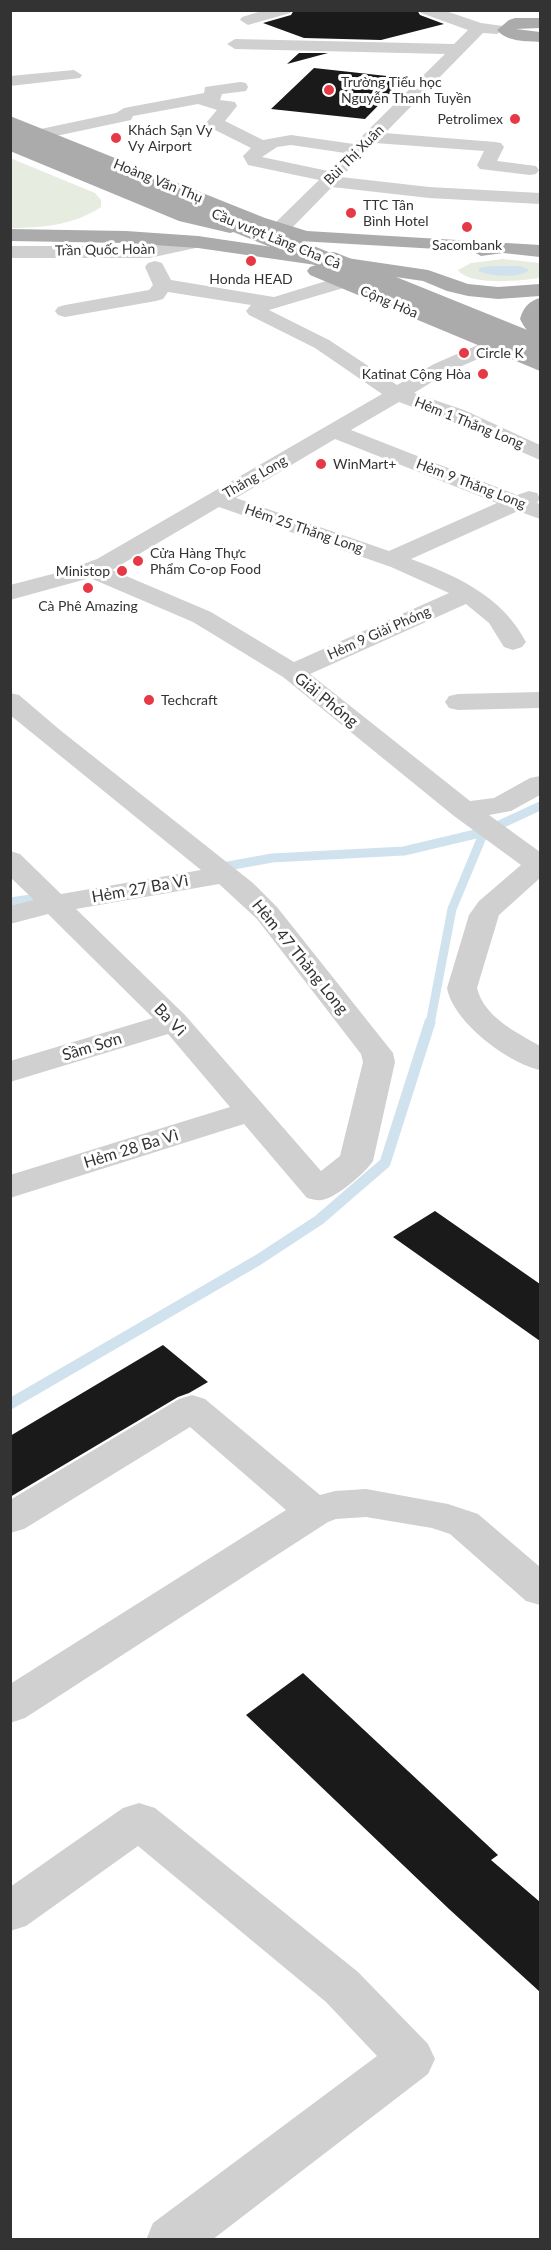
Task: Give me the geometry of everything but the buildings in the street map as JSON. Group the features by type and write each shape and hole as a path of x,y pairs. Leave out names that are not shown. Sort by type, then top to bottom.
{"main road":[{"path":"531,18 509,25 505,30 519,36 540,37"},
{"name":"Hoàng Văn Thụ","path":"10,121 279,230 306,237"},
{"name":"Cầu vượt Lăng Cha Cả","path":"10,132 540,347"},
{"name":"Hoàng Văn Thụ","path":"10,145 107,186 202,221 306,237 503,248"},
{"path":"107,186 116,198 109,208"},
{"path":"12,240 91,218"},
{"name":"Trần Quốc Hoàn","path":"12,240 126,237 229,245 428,276 451,293"},
{"name":"Cộng Hòa","path":"229,245 290,262 343,282 540,364"},
{"path":"428,276 428,270 437,262 476,250 503,248 540,250"},
{"path":"451,293 540,290"},
{"path":"447,326 451,293"},
{"path":"451,293 540,364"},
{"path":"540,304 530,319 533,326 540,331"}],"street":[{"path":"248,20 285,10"},
{"path":"426,10 478,28 505,30"},
{"name":"Bùi Thị Xuân","path":"279,230 478,28"},
{"path":"235,44 458,49"},
{"path":"10,81 74,75"},
{"path":"42,134 125,116 124,113 198,97 215,96 211,91 240,87"},
{"path":"149,95 168,104"},
{"path":"198,97 212,104 229,106 215,123 262,147"},
{"path":"291,140 311,123"},
{"path":"372,137 495,147 486,165 530,170"},
{"path":"359,150 291,140 272,142 252,156 254,161 330,179 405,190 540,199"},
{"path":"372,173 405,190"},
{"path":"405,190 427,177"},
{"name":"Trần Quốc Hoàn","path":"12,240 149,252 198,242"},
{"path":"65,311 159,293 163,285 149,252"},
{"path":"163,285 265,302 281,302 343,282"},
{"name":"Hẻm 1 Thăng Long","path":"265,302 256,311 322,344 397,394 456,415 540,453"},
{"name":"Thăng Long","path":"10,593 91,570 441,368 494,345"},
{"name":"Hẻm 9 Thăng Long","path":"333,431 519,502 540,513"},
{"path":"390,559 540,493"},
{"name":"Hẻm 25 Thăng Long","path":"217,499 390,559 467,594 498,618 513,642"},
{"name":"Giải Phóng","path":"91,570 221,626 292,672 464,810 530,852"},
{"name":"Hẻm 9 Giải Phóng","path":"292,672 467,594"},
{"path":"458,702 540,700"},
{"name":"Hẻm 47 Thăng Long","path":"10,701 50,736 221,870 267,913 377,1053 378,1062 356,1161 319,1190"},
{"path":"464,810 501,805 540,784"},
{"path":"530,852 484,915 462,988 462,999 468,1010 479,1020 540,1060"},
{"name":"Ba Vì","path":"10,860 174,1022 319,1190"},
{"name":"Hẻm 27 Ba Vì","path":"10,915 43,894 221,870"},
{"name":"Sầm Sơn","path":"10,1072 174,1022"},
{"name":"Hẻm 28 Ba Vì","path":"10,1187 252,1112"},
{"path":"10,1519 192,1408 314,1512"},
{"path":"10,1706 314,1512 335,1504 366,1503 434,1514 464,1524 540,1590"},
{"path":"10,1912 139,1821 342,1987 411,2059 171,2240"}],"shaded area":[{"path":"10,158 95,193 101,200 101,207 69,222 11,228"},
{"path":"503,259 540,263 540,278 509,281 484,280 464,275 458,270 471,263"}],"water":[{"path":"520,266 529,270 518,275 504,276 478,271 480,268"}],"waterway":[{"path":"484,832 540,806"},
{"path":"217,868 272,858 404,851 484,832"},
{"path":"430,1024 452,909 484,832"},
{"path":"10,902 45,897"},
{"path":"10,1404 258,1260 319,1220 385,1163 430,1022"}],"place":[{"name":"Trường Tiểu học Nguyễn Thanh Tuyền","path":"329,90"},
{"name":"Petrolimex","path":"515,119"},
{"name":"Khách Sạn Vy Vy Airport","path":"116,138"},
{"name":"TTC Tân Bình Hotel","path":"351,213"},
{"name":"Sacombank","path":"467,227"},
{"name":"Honda HEAD","path":"251,261"},
{"name":"Circle K","path":"464,353"},
{"name":"Katinat Cộng Hòa","path":"483,374"},
{"name":"WinMart+","path":"321,464"},
{"name":"Cửa Hàng Thực Phẩm Co-op Food","path":"138,561"},
{"name":"Ministop","path":"122,571"},
{"name":"Cà Phê Amazing","path":"88,588"},
{"name":"Techcraft","path":"149,700"}]}
